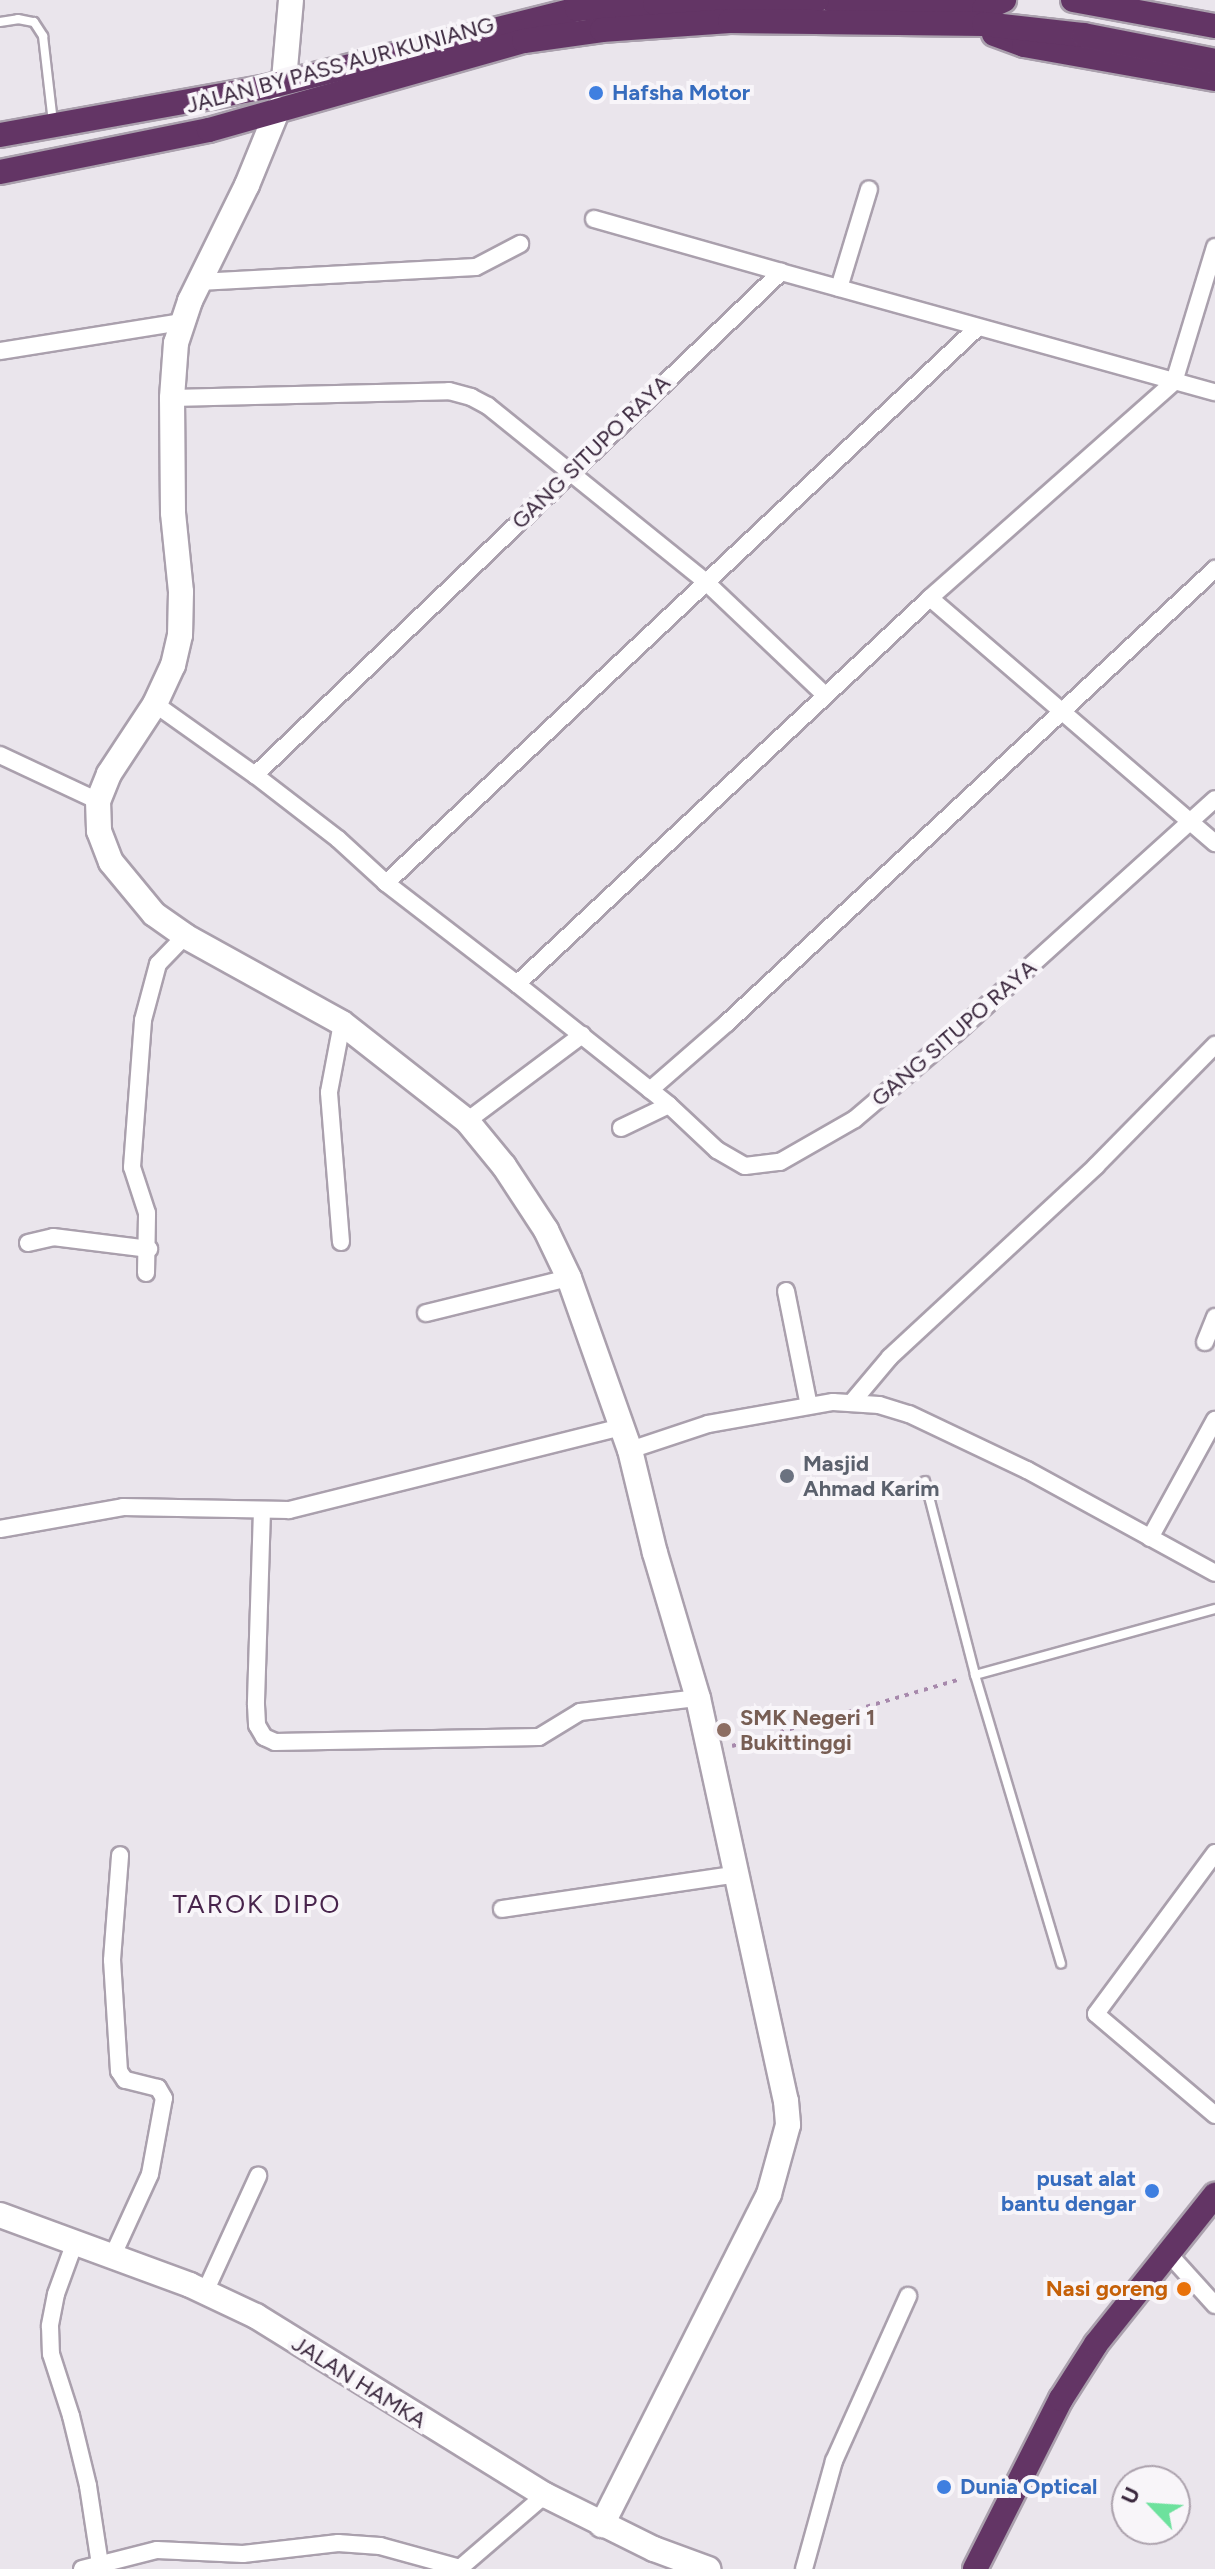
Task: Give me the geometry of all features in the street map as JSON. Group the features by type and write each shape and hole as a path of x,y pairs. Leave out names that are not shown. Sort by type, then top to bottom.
{"highway":[{"name":"JALAN BY PASS AUR KUNIANG","path":"0,172 209,130 539,27 577,9 655,3 817,0"},
{"name":"JALAN BY PASS AUR KUNIANG","path":"832,0 1215,26"},
{"name":"JALAN BY PASS AUR KUNIANG","path":"0,135 267,87 284,80 539,27 991,11"},
{"name":"JALAN BY PASS AUR KUNIANG","path":"991,11 993,34 1024,45 1215,79"},
{"name":"JALAN BY PASS AUR KUNIANG","path":"1080,18 1215,45"},
{"name":"JALAN BY PASS AUR KUNIANG","path":"1080,18 1215,61"},
{"path":"975,2569 1061,2399 1096,2344 1215,2195"}],"street":[{"path":"284,80 291,0"},
{"path":"278,109 247,185 181,322 172,398 173,513 181,592 180,635 173,665 155,704 109,774 98,801 99,831 111,862 154,914 185,936 342,1023 467,1121 530,1203 569,1278 630,1450 655,1553 698,1698 786,2101 788,2125 769,2194 602,2525"},
{"path":"839,288 869,189"},
{"path":"594,219 1215,392"},
{"path":"199,282 476,267 520,244"},
{"path":"517,984 930,598 1174,382 1215,247"},
{"name":"GANG SITUPO RAYA","path":"255,775 781,272"},
{"path":"0,351 181,322"},
{"path":"386,883 977,328"},
{"path":"172,398 449,391 488,406 707,583 825,695"},
{"path":"650,1090 727,1023 1215,569"},
{"path":"930,598 1215,843"},
{"name":"GANG SITUPO RAYA","path":"155,704 338,839 386,883 669,1105 717,1150 745,1166 780,1162 855,1119 1215,799"},
{"path":"0,755 98,801"},
{"path":"146,1273 149,1249 147,1213 132,1167 143,1020 158,964 185,936"},
{"path":"341,1242 329,1092 342,1023"},
{"path":"467,1121 582,1035"},
{"path":"853,1401 890,1357 1096,1166 1215,1045"},
{"path":"621,1128 669,1105"},
{"path":"28,1243 53,1237 149,1249"},
{"path":"426,1313 569,1278"},
{"path":"786,1291 809,1406"},
{"path":"1205,1342 1215,1317"},
{"path":"630,1450 708,1424 853,1401 909,1414 1027,1470 1215,1573"},
{"path":"1150,1538 1215,1420"},
{"path":"0,1529 123,1507 262,1510 310,1507 404,1479 622,1427"},
{"path":"262,1510 257,1725 264,1737 275,1742 539,1737 580,1712 698,1698"},
{"path":"1215,1853 1096,2014 1215,2115"},
{"path":"113,2255 150,2174 164,2098 158,2088 125,2080 119,2071 112,1960 120,1855"},
{"path":"502,1909 738,1874"},
{"path":"205,2292 258,2176"},
{"name":"JALAN HAMKA","path":"0,2215 113,2255 256,2316 545,2495 602,2525 708,2569"},
{"path":"75,2242 56,2294 50,2326 51,2354 71,2416 88,2486 100,2564"},
{"path":"1168,2253 1215,2305"},
{"path":"804,2569 834,2461 908,2296"},
{"path":"82,2569 157,2550 243,2554 338,2543 380,2546 459,2569 545,2495"}],"lane":[{"path":"0,22 18,19 34,22 43,36 53,125"},
{"path":"925,1481 975,1675 1061,1963"},
{"path":"975,1675 1215,1609"}],"path":[{"path":"710,1753 975,1675"}],"place":[{"name":"Hafsha Motor","path":"596,93"},
{"name":"Masjid Ahmad Karim","path":"787,1476"},
{"name":"SMK Negeri 1 Bukittinggi","path":"724,1730"},
{"name":"pusat alat bantu dengar","path":"1152,2191"},
{"name":"Nasi goreng","path":"1184,2289"},
{"name":"Dunia Optical","path":"944,2487"}],"district":[{"name":"TAROK DIPO","path":"257,1905"}]}
